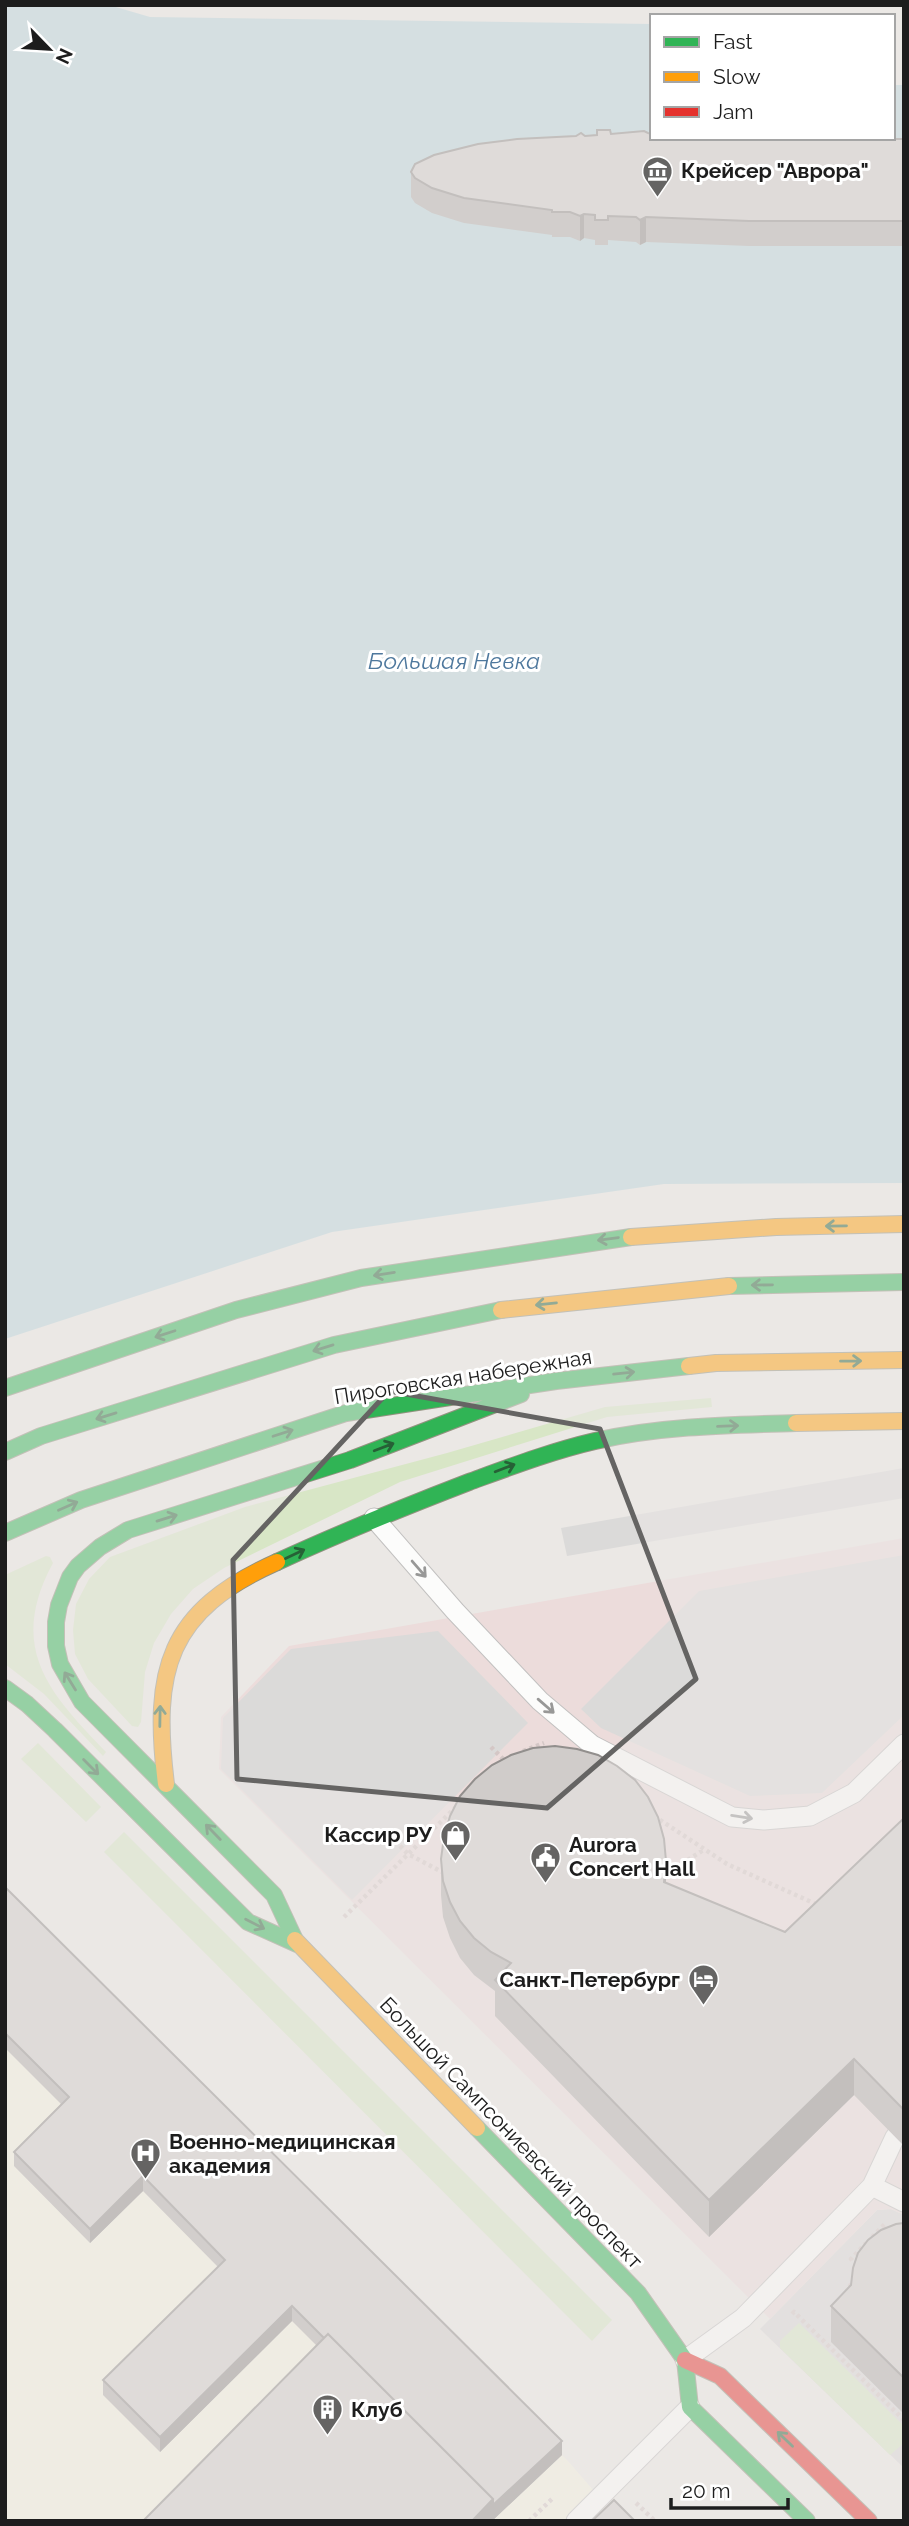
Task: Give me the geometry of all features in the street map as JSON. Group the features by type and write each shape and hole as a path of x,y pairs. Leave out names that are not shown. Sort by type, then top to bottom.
{"street":[{"path":"5,1388 236,1310 361,1278 616,1238 776,1227 904,1224"},
{"path":"5,1451 41,1436 334,1345 504,1309 712,1286 904,1282"},
{"name":"Пироговская набережная","path":"5,1533 81,1500 346,1413 556,1381 716,1363 904,1360"},
{"path":"297,1944 274,1895 82,1702 61,1667 55,1634 58,1601 74,1569 100,1545 128,1530 350,1460 556,1381"},
{"path":"166,1784 160,1743 162,1683 172,1654 186,1627 207,1603 235,1582 374,1518 548,1452 613,1437 711,1427 904,1422"},
{"path":"5,1688 27,1704 248,1922 297,1944"},
{"name":"Большой Сампсониевский проспект","path":"297,1944 638,2293 685,2360 690,2407"},
{"path":"685,2360 720,2376 869,2521"},
{"path":"690,2407 807,2521"}],"lane":[{"path":"374,1518 455,1611 531,1692 592,1745 732,1816 764,1820 810,1816 854,1793 904,1744"},
{"path":"685,2360 743,2318 872,2186 895,2137"},
{"path":"872,2186 904,2202"},
{"path":"576,2521 690,2407"}],"path":[{"path":"494,1769 504,1760 544,1743 555,1751"},
{"path":"491,1747 504,1760"},
{"path":"344,1917 465,1797"},
{"path":"647,1811 727,1864 821,1906"},
{"path":"395,1841 408,1854 444,1873"},
{"path":"664,1875 705,1849"},
{"path":"845,2295 852,2280 862,2270 851,2259 890,2219"},
{"path":"787,2320 794,2312 904,2420"},
{"path":"645,2512 655,2521"}],"highlighted area":[{"path":"389,1391 600,1429 696,1679 547,1808 237,1779 233,1560"}],"shaded area":[{"path":"904,1468 904,1498 567,1556 561,1528"},
{"path":"904,1538 904,2215 891,2209 877,2210 770,2319 219,1769 221,1717 289,1646"},
{"path":"904,1555 904,1715 822,1793 750,1796 601,1728 581,1709 699,1591"},
{"path":"438,1631 528,1723 352,1900 221,1769 223,1718 291,1649"},
{"name":"Военно-медицинская академия","path":"5,1897 568,2461 620,2521 5,2521"},
{"path":"891,2209 904,2215 904,2468 760,2329 877,2210"}],"green space":[{"path":"711,1398 712,1407 607,1417 400,1482 224,1568 193,1589 171,1614 154,1643 145,1672 141,1722 138,1727 132,1726 88,1679 75,1654 73,1630 76,1604 89,1579 110,1557 245,1507 605,1407"},
{"path":"46,1556 50,1557 53,1563 40,1593 34,1620 35,1645 41,1667 67,1710 106,1752 103,1756 44,1694 5,1664 5,1575"},
{"path":"38,1743 101,1807 86,1822 21,1759"},
{"path":"124,1832 612,2320 592,2341 104,1852"},
{"path":"799,2323 904,2426 904,2443 890,2455 780,2348 780,2341"}],"water":[{"name":"Большая Невка","path":"5,5 109,5 150,17 650,24 650,140 895,140 895,85 904,85 904,1183 664,1184 332,1232 5,1339"}],"building":[{"name":"Крейсер \"Аврора\"","path":"597,130 610,130 611,134 644,131 650,133 650,140 904,139 904,221 749,221 646,217 640,220 636,217 608,216 608,220 595,220 595,215 580,216 570,212 552,212 464,198 432,188 415,178 411,172 415,164 434,155 478,144 576,136 581,133 585,136 597,135"},
{"name":"Санкт-Петербург","path":"555,1746 598,1755 635,1780 658,1817 664,1839 664,1882 785,1932 904,1818 904,2110 854,2059 709,2200 495,1980 511,1963 474,1938 460,1921 443,1881 441,1859 444,1837 460,1796 492,1765 533,1748"},
{"path":"5,1887 562,2441 493,2505 493,2499 328,2334 324,2338 292,2306 160,2437 103,2380 225,2260 143,2176 90,2229 14,2152 69,2097 5,2033"},
{"path":"904,2223 904,2378 831,2306 851,2285 858,2253 868,2240 881,2230"},
{"name":"Клуб","path":"328,2334 493,2499 472,2521 143,2521"},
{"path":"614,2500 635,2521 592,2521"}],"traffic: fast":[{"path":"5,1388 236,1310 361,1278 631,1237"},
{"path":"729,1286 904,1282"},
{"path":"5,1452 41,1436 334,1345 501,1310"},
{"path":"5,1533 81,1500 346,1413 556,1381 689,1366"},
{"path":"295,1940 274,1895 82,1702 60,1664 56,1646 59,1605 70,1577 78,1566 100,1547 128,1530 350,1460 521,1394"},
{"path":"277,1562 445,1491 579,1445 669,1429 796,1423"},
{"path":"5,1688 55,1730 248,1922 297,1944"},
{"path":"477,2128 638,2293 685,2360 690,2407 807,2521"}],"traffic: slow":[{"path":"631,1237 776,1227 904,1224"},
{"path":"501,1310 729,1286"},
{"path":"689,1366 716,1363 904,1360"},
{"path":"796,1423 904,1421"},
{"path":"166,1784 162,1708 166,1677 175,1649 190,1624 211,1601 240,1581 277,1562"},
{"path":"295,1940 477,2128"}],"traffic: jam":[{"path":"685,2360 720,2376 869,2521"}],"place":[{"name":"Крейсер \"Аврора\"","path":"658,198"},
{"name":"Кассир РУ","path":"455,1862"},
{"name":"Aurora Concert Hall","path":"546,1884"},
{"name":"Санкт-Петербург","path":"703,2007"},
{"name":"Военно-медицинская академия","path":"146,2181"},
{"name":"Клуб","path":"328,2437"}]}
